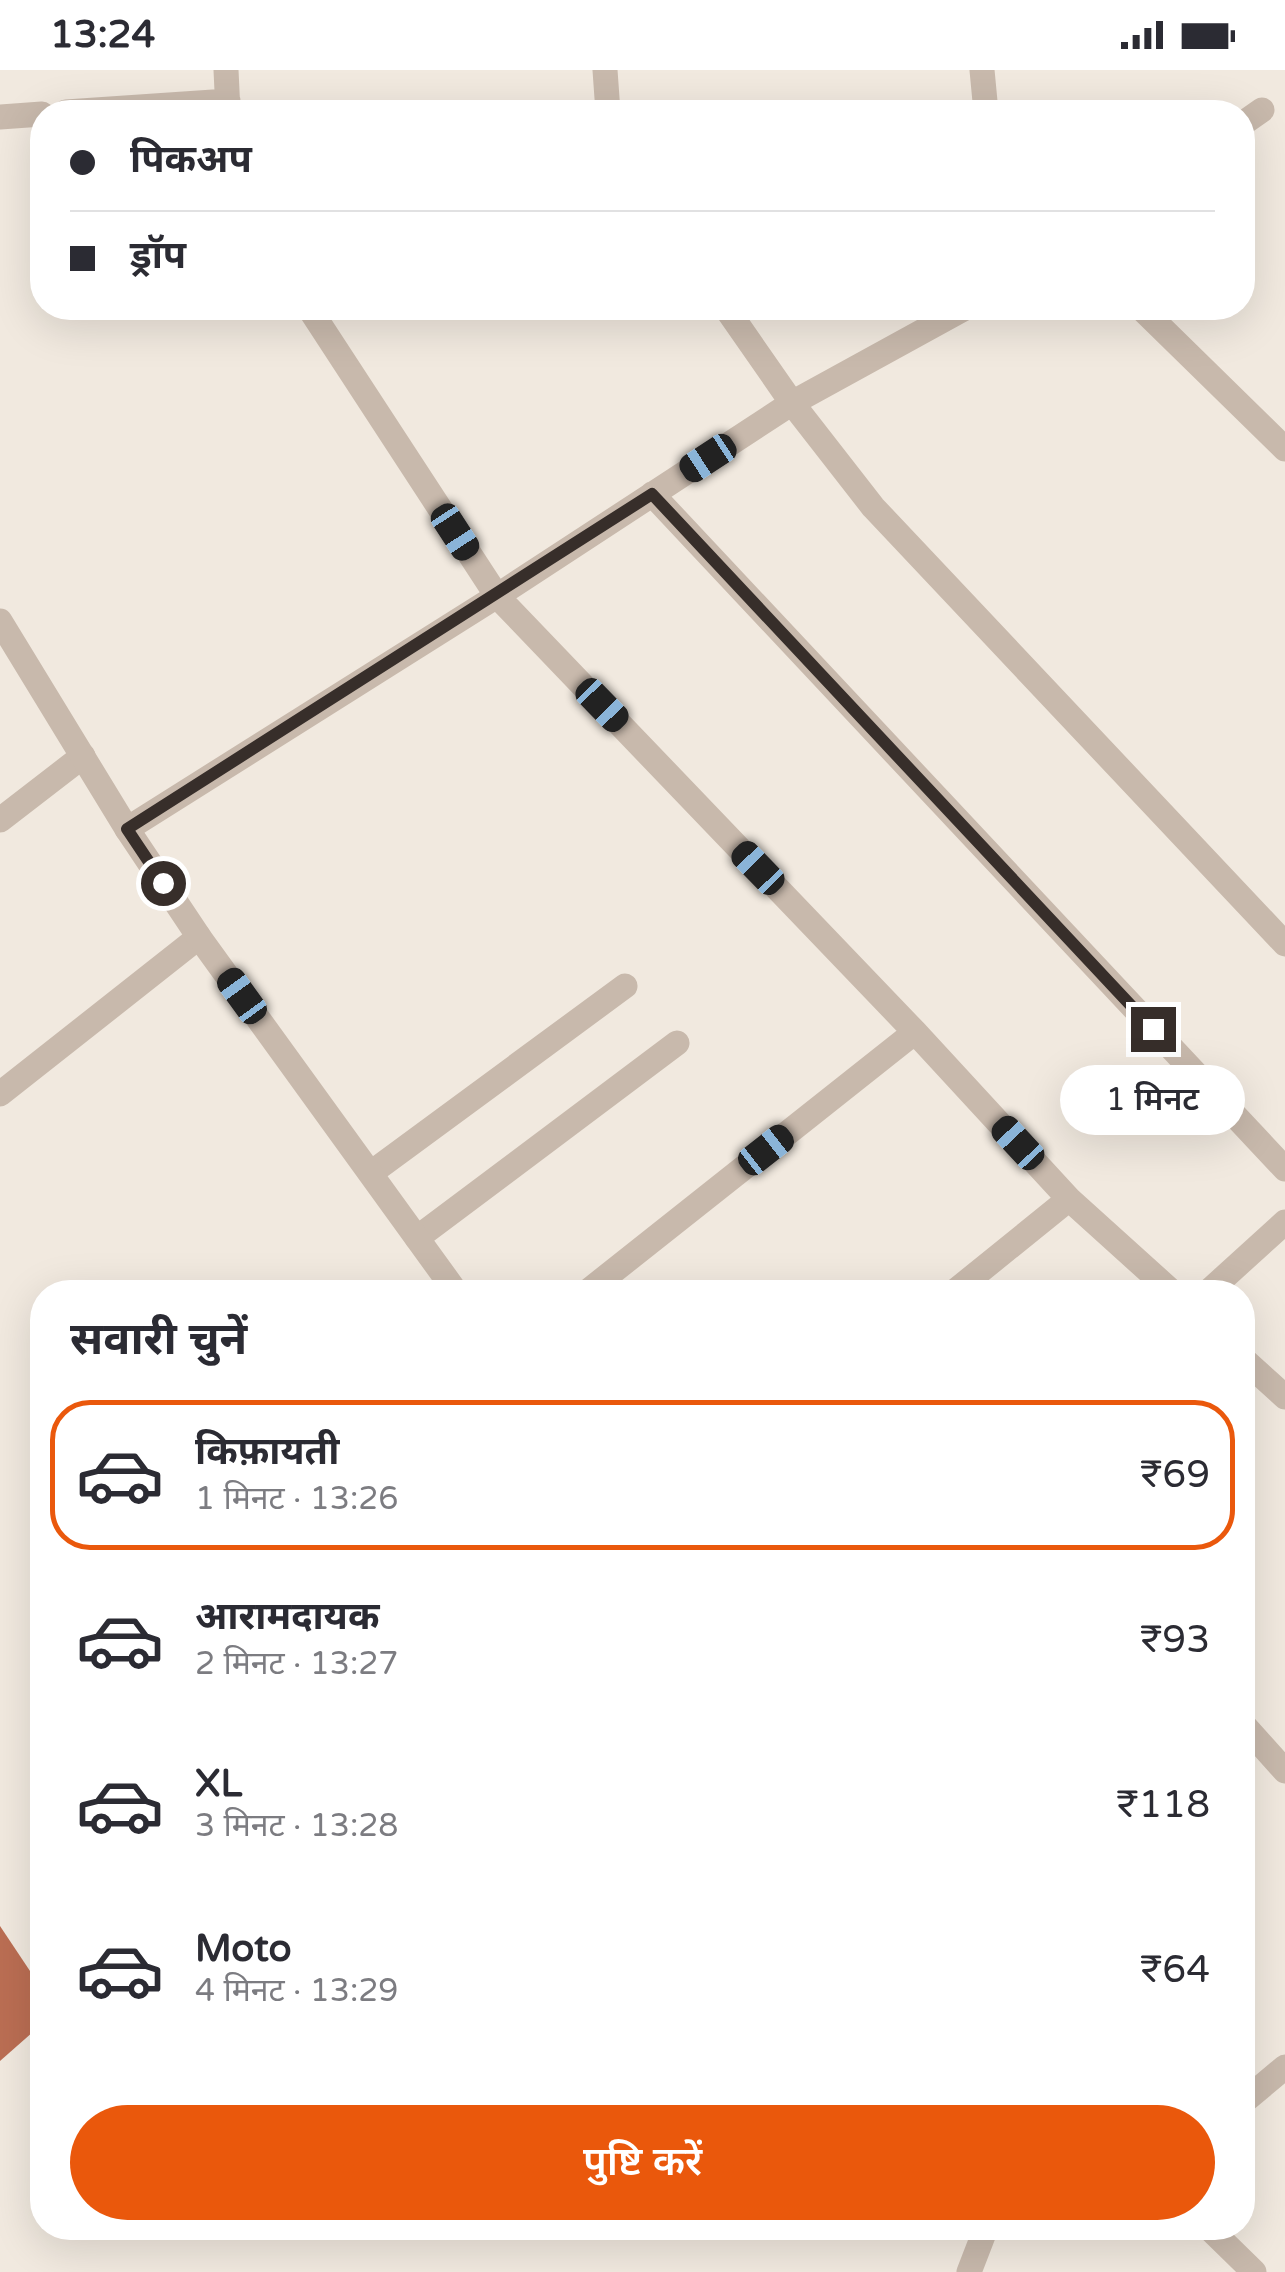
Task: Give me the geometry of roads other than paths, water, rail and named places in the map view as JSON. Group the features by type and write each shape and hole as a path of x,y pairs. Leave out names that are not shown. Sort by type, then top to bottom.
{"street":[{"path":"226,70 228,100"},
{"path":"605,70 607,100"},
{"path":"982,70 984,100"},
{"path":"0,117 30,115"},
{"path":"317,320 497,596 915,1032 1069,1199 1159,1280"},
{"path":"734,320 872,507 1285,944"},
{"path":"127,829 497,596 792,403 943,320"},
{"path":"1154,320 1285,449"},
{"path":"652,494 1285,1169"},
{"path":"0,621 127,829 199,937 447,1280"},
{"path":"0,820 83,756"},
{"path":"0,1094 199,937"},
{"path":"371,1173 625,986"},
{"path":"602,1280 915,1032"},
{"path":"417,1238 677,1043"},
{"path":"969,1280 1069,1199"},
{"path":"1221,1280 1285,1222"},
{"path":"1255,1370 1285,1397"},
{"path":"1255,1738 1285,1771"},
{"path":"1255,2092 1285,2067"},
{"path":"969,2272 981,2240"},
{"path":"1221,2240 1254,2272"}]}
